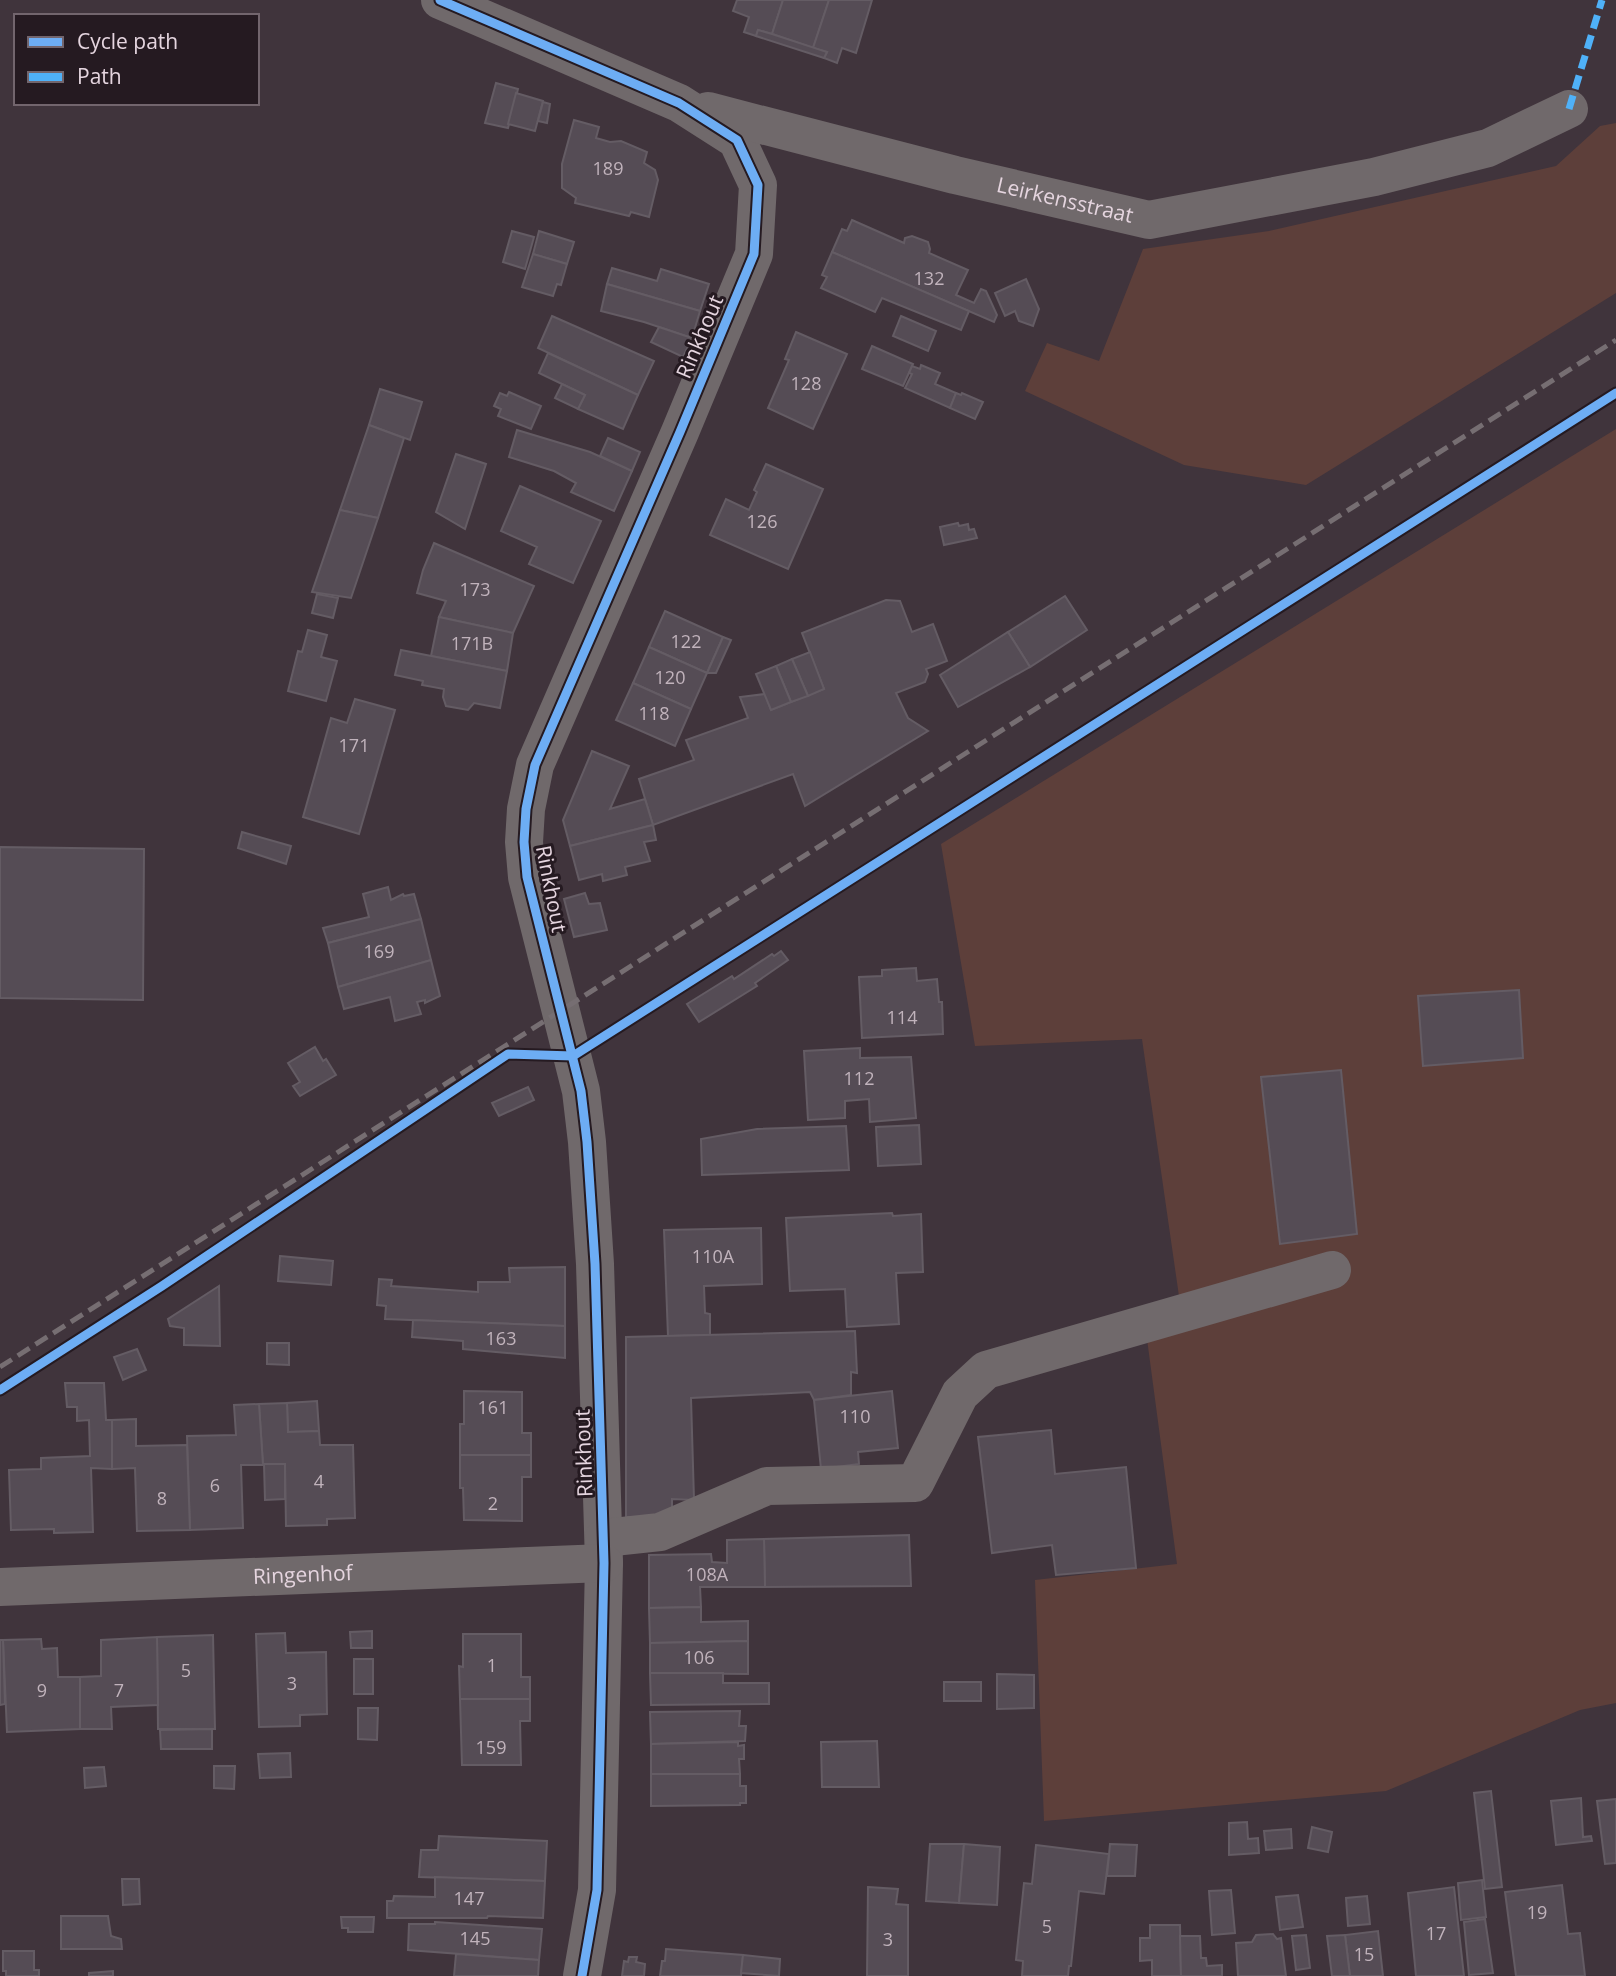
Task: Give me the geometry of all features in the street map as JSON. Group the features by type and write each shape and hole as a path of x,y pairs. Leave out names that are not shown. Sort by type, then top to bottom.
{"street":[{"name":"Rinkhout","path":"440,0 679,103 737,140 758,185 754,254 535,765 526,809 524,831 527,877 581,1091 595,1264 604,1550 597,1891 582,1976"},
{"name":"Leirkensstraat","path":"679,103 955,175 1149,220 1374,177 1489,148 1569,109"},
{"name":"Ringenhof","path":"0,1587 604,1550 660,1532 767,1486 915,1483 960,1394 986,1370 1332,1270"}],"shaded area":[{"path":"1616,123 1616,293 1306,485 1184,465 1025,391 1047,343 1099,361 1143,249 1269,231 1556,166 1600,126"},
{"path":"1616,429 1616,1703 1580,1710 1386,1791 1044,1821 1035,1580 1177,1564 1145,1324 1182,1317 1142,1039 975,1046 941,844"}],"building":[{"path":"737,0 783,0 772,34 758,30 756,36 744,32 749,17 733,11"},
{"path":"783,0 829,0 813,48 772,34"},
{"path":"829,0 872,0 856,53 842,48 837,63 824,58 827,52 813,48"},
{"path":"758,30 827,52 824,58 756,36"},
{"path":"496,83 518,89 508,128 485,123"},
{"path":"516,93 543,101 535,131 508,124"},
{"path":"543,102 550,104 547,123 538,121"},
{"path":"574,120 599,127 596,138 610,142 621,141 647,152 644,163 655,170 658,180 649,217 631,212 629,216 575,203 576,198 562,188 562,164"},
{"path":"852,220 904,243 905,238 912,236 928,242 929,253 968,270 956,295 974,303 981,289 986,291 997,315 994,322 832,252 842,229 847,231"},
{"path":"512,231 534,237 525,269 503,262"},
{"path":"539,231 574,242 567,264 533,254"},
{"path":"832,252 969,311 961,330 882,298 875,312 821,288 827,277 822,275"},
{"path":"533,254 567,264 561,285 557,284 553,296 522,287"},
{"path":"612,268 657,281 661,269 709,284 700,311 607,284"},
{"path":"1026,279 1039,309 1033,326 1019,321 1015,311 1005,316 995,293"},
{"path":"607,284 700,311 692,338 601,311"},
{"path":"552,316 654,361 638,395 538,348"},
{"path":"901,316 936,331 928,351 893,336"},
{"path":"659,327 692,338 683,357 651,342"},
{"path":"796,332 847,354 813,429 768,408 789,360 785,359"},
{"path":"872,346 913,364 903,386 862,369"},
{"path":"548,353 638,395 623,429 578,409 585,395 539,373"},
{"path":"921,365 940,373 935,384 956,393 950,408 905,388 912,374 909,373 912,366 920,369"},
{"path":"562,384 585,395 578,409 555,398"},
{"path":"380,389 422,402 410,440 369,425"},
{"path":"509,392 541,406 531,429 498,416 501,409 494,406 500,393 507,396"},
{"path":"956,393 983,402 975,419 950,408"},
{"path":"369,425 404,438 378,518 340,510"},
{"path":"517,430 590,452 632,471 614,511 571,492 576,483 554,471 509,457"},
{"path":"608,438 640,452 632,471 600,456"},
{"path":"456,454 486,464 465,529 436,512"},
{"path":"766,464 823,489 788,569 710,535 726,499 749,510 757,492 754,490"},
{"path":"520,486 601,521 573,583 529,564 537,547 501,531"},
{"path":"340,510 378,518 351,598 312,592"},
{"path":"958,523 959,526 968,524 969,530 974,529 977,538 944,545 940,527"},
{"path":"434,543 534,586 513,633 439,617 446,601 417,593"},
{"path":"317,594 338,598 333,618 312,613"},
{"path":"1065,596 1087,630 1030,667 1008,632"},
{"path":"886,600 900,601 912,632 933,624 947,661 926,669 928,674 925,682 896,693 908,718 928,731 805,806 793,774 653,825 639,779 694,760 686,740 748,718 740,697 765,694 771,710 824,689 802,633"},
{"path":"665,611 723,637 707,673 649,647"},
{"path":"439,617 513,633 507,671 431,656"},
{"path":"308,630 327,635 321,657 337,661 326,701 288,691 298,651 302,652"},
{"path":"1008,632 1030,667 958,707 940,675"},
{"path":"723,637 731,640 716,673 707,673"},
{"path":"649,647 707,673 691,709 633,683"},
{"path":"401,650 507,671 500,708 474,703 468,710 446,706 444,689 422,685 423,681 395,675"},
{"path":"810,652 824,689 808,696 792,659"},
{"path":"792,659 808,696 791,702 776,666"},
{"path":"776,666 791,702 771,710 756,674"},
{"path":"633,683 691,709 675,746 616,720"},
{"path":"355,699 395,710 359,834 303,817 331,718 347,723"},
{"path":"592,751 629,766 610,809 645,799 653,825 570,846 563,820"},
{"path":"653,825 656,840 644,842 650,861 625,867 627,875 603,881 602,874 579,880 570,846"},
{"path":"242,832 291,846 286,864 238,848"},
{"path":"0,847 144,849 143,1000 0,998"},
{"path":"388,887 391,900 403,894 414,894 421,919 328,943 323,928 369,917 363,894"},
{"path":"585,893 589,904 600,903 607,930 574,937 564,899"},
{"path":"421,919 431,960 338,987 328,943"},
{"path":"781,951 788,960 755,983 757,986 699,1022 687,1004 732,976 734,979"},
{"path":"431,960 440,996 425,1003 425,1000 417,1002 421,1014 395,1021 390,997 344,1009 338,987"},
{"path":"916,968 917,981 937,979 939,1002 942,1002 943,1034 862,1038 859,977 882,976 882,970"},
{"path":"1519,990 1523,1058 1423,1066 1418,996"},
{"path":"315,1047 336,1075 300,1096 293,1086 300,1082 288,1063"},
{"path":"860,1048 860,1058 911,1057 916,1118 870,1122 869,1099 845,1101 845,1118 808,1120 804,1051"},
{"path":"1341,1070 1357,1234 1280,1244 1261,1077"},
{"path":"528,1087 534,1100 499,1116 492,1103"},
{"path":"919,1125 921,1164 878,1166 876,1127"},
{"path":"846,1126 849,1170 702,1175 701,1139 757,1129"},
{"path":"892,1213 893,1216 921,1214 923,1272 896,1273 899,1324 847,1327 845,1289 790,1291 786,1218"},
{"path":"761,1228 762,1284 704,1286 705,1313 710,1314 710,1335 668,1336 664,1230"},
{"path":"280,1256 333,1261 331,1285 278,1281"},
{"path":"565,1267 565,1326 385,1319 386,1306 377,1305 379,1279 392,1280 391,1286 478,1292 478,1282 510,1282 509,1268"},
{"path":"219,1286 220,1346 184,1345 184,1328 170,1326 168,1319"},
{"path":"413,1320 565,1326 565,1358 463,1349 463,1341 412,1337"},
{"path":"855,1331 857,1373 851,1372 851,1395 814,1400 810,1392 691,1398 694,1500 672,1499 672,1517 626,1517 626,1337"},
{"path":"267,1343 289,1343 289,1365 267,1364"},
{"path":"137,1349 146,1370 123,1380 114,1357"},
{"path":"65,1383 104,1383 106,1420 112,1420 112,1469 91,1468 93,1532 11,1530 9,1470 41,1469 41,1458 90,1456 89,1420 77,1421 77,1407 67,1407"},
{"path":"464,1391 522,1392 522,1433 531,1433 531,1455 460,1455"},
{"path":"892,1391 898,1448 858,1452 859,1464 821,1469 814,1400"},
{"path":"317,1401 319,1431 288,1432 287,1403"},
{"path":"287,1403 288,1432 319,1431 320,1445 353,1445 355,1518 327,1519 327,1525 286,1526 285,1464 263,1465 259,1404"},
{"path":"259,1404 263,1465 241,1465 243,1528 190,1530 187,1436 236,1435 234,1405"},
{"path":"136,1419 136,1446 187,1445 190,1530 137,1531 135,1468 112,1469 112,1420"},
{"path":"1051,1430 1055,1474 1126,1467 1136,1568 1056,1575 1052,1545 992,1553 978,1437"},
{"path":"460,1455 531,1455 531,1477 522,1477 522,1521 464,1520"},
{"path":"264,1464 285,1464 285,1499 265,1500"},
{"path":"909,1535 911,1586 765,1587 764,1539"},
{"path":"764,1539 765,1587 700,1587 701,1607 649,1608 649,1555 711,1554 712,1562 727,1563 727,1540"},
{"path":"701,1607 701,1622 748,1621 748,1641 650,1643 649,1608"},
{"path":"372,1631 372,1648 351,1648 350,1632"},
{"path":"285,1633 286,1653 326,1652 327,1714 300,1715 300,1726 259,1727 256,1634"},
{"path":"463,1634 521,1634 521,1677 530,1677 530,1699 460,1699 459,1666 463,1667"},
{"path":"213,1635 215,1729 158,1729 157,1637"},
{"path":"157,1637 158,1705 111,1707 112,1729 80,1729 80,1677 101,1676 101,1640"},
{"path":"41,1639 42,1649 57,1648 58,1677 80,1677 80,1729 7,1732 3,1640"},
{"path":"0,1640 3,1640 5,1704 0,1705"},
{"path":"748,1641 748,1674 650,1673 650,1643"},
{"path":"354,1659 373,1659 373,1694 354,1694"},
{"path":"650,1673 723,1673 723,1683 769,1683 769,1704 651,1705"},
{"path":"997,1674 1034,1675 1034,1708 997,1709"},
{"path":"944,1682 981,1682 981,1701 944,1701"},
{"path":"460,1699 530,1699 530,1721 520,1721 521,1765 462,1765"},
{"path":"358,1708 378,1708 377,1740 358,1739"},
{"path":"740,1711 739,1726 746,1726 745,1741 651,1744 650,1712"},
{"path":"212,1729 212,1749 161,1749 160,1730"},
{"path":"877,1741 879,1787 822,1787 821,1742"},
{"path":"738,1742 738,1746 744,1745 744,1759 739,1759 740,1774 651,1774 651,1744"},
{"path":"290,1753 291,1777 260,1778 258,1754"},
{"path":"214,1766 235,1766 234,1789 214,1788"},
{"path":"104,1767 106,1786 85,1788 84,1768"},
{"path":"651,1774 740,1774 740,1786 746,1786 746,1803 651,1806"},
{"path":"1491,1791 1502,1887 1485,1889 1474,1793"},
{"path":"1581,1798 1583,1837 1591,1836 1592,1841 1556,1845 1551,1801"},
{"path":"1616,1799 1616,1863 1605,1864 1597,1801"},
{"path":"1247,1822 1248,1839 1258,1838 1259,1853 1229,1855 1229,1823"},
{"path":"1312,1827 1332,1832 1328,1852 1308,1848"},
{"path":"1291,1829 1292,1848 1266,1850 1264,1831"},
{"path":"439,1836 547,1841 545,1881 419,1877 421,1850 438,1850"},
{"path":"930,1844 964,1844 959,1903 926,1901"},
{"path":"964,1844 1000,1847 997,1905 959,1903"},
{"path":"1110,1844 1137,1845 1135,1876 1107,1876"},
{"path":"1036,1845 1109,1854 1104,1894 1079,1891 1068,1976 1022,1976 1023,1961 1016,1960 1024,1883 1032,1884"},
{"path":"435,1877 545,1881 543,1918 387,1918 387,1901 393,1901 394,1896 435,1897"},
{"path":"122,1879 139,1879 140,1904 123,1905"},
{"path":"1482,1880 1486,1917 1461,1920 1458,1883"},
{"path":"1562,1885 1568,1934 1580,1933 1585,1976 1516,1976 1505,1892"},
{"path":"868,1887 898,1889 896,1904 908,1905 908,1976 867,1976"},
{"path":"1454,1887 1464,1976 1416,1976 1408,1893"},
{"path":"1231,1890 1235,1933 1212,1935 1209,1891"},
{"path":"1298,1895 1303,1927 1280,1930 1276,1897"},
{"path":"1367,1896 1370,1924 1348,1926 1346,1898"},
{"path":"61,1916 108,1916 111,1936 121,1939 122,1949 61,1949"},
{"path":"341,1917 374,1917 373,1932 348,1932 348,1928 342,1928"},
{"path":"1485,1919 1493,1973 1469,1975 1464,1922"},
{"path":"435,1922 542,1929 539,1960 408,1950 409,1924"},
{"path":"1150,1925 1180,1925 1181,1976 1152,1976 1152,1960 1140,1961 1140,1938 1150,1938"},
{"path":"1378,1931 1383,1976 1350,1976 1345,1935"},
{"path":"1273,1934 1277,1939 1281,1938 1286,1976 1238,1976 1236,1943 1252,1942 1256,1935"},
{"path":"1306,1935 1310,1968 1296,1970 1292,1936"},
{"path":"1345,1935 1350,1976 1332,1976 1327,1936"},
{"path":"1180,1936 1200,1936 1201,1958 1206,1958 1207,1966 1222,1965 1222,1976 1181,1976"},
{"path":"666,1949 743,1955 741,1976 660,1976"},
{"path":"3,1951 34,1951 34,1970 39,1970 39,1976 6,1976 6,1971 3,1971"},
{"path":"456,1954 539,1960 538,1976 454,1976"},
{"path":"743,1955 780,1959 779,1976 741,1973"},
{"path":"629,1957 637,1957 636,1962 645,1964 644,1976 622,1976 624,1961 628,1962"},
{"path":"113,1971 113,1976 89,1976 89,1973"}],"railway":[{"path":"0,1367 1616,340"}],"marked path":[{"path":"1569,109 1602,0"}],"cycle path":[{"path":"440,0 679,103 737,140 758,185 754,254 680,432 535,765 526,809 524,842 527,877 581,1091 595,1264 604,1563 597,1890 582,1976"},
{"path":"0,1390 162,1286 508,1054 573,1056 1616,393"}]}
